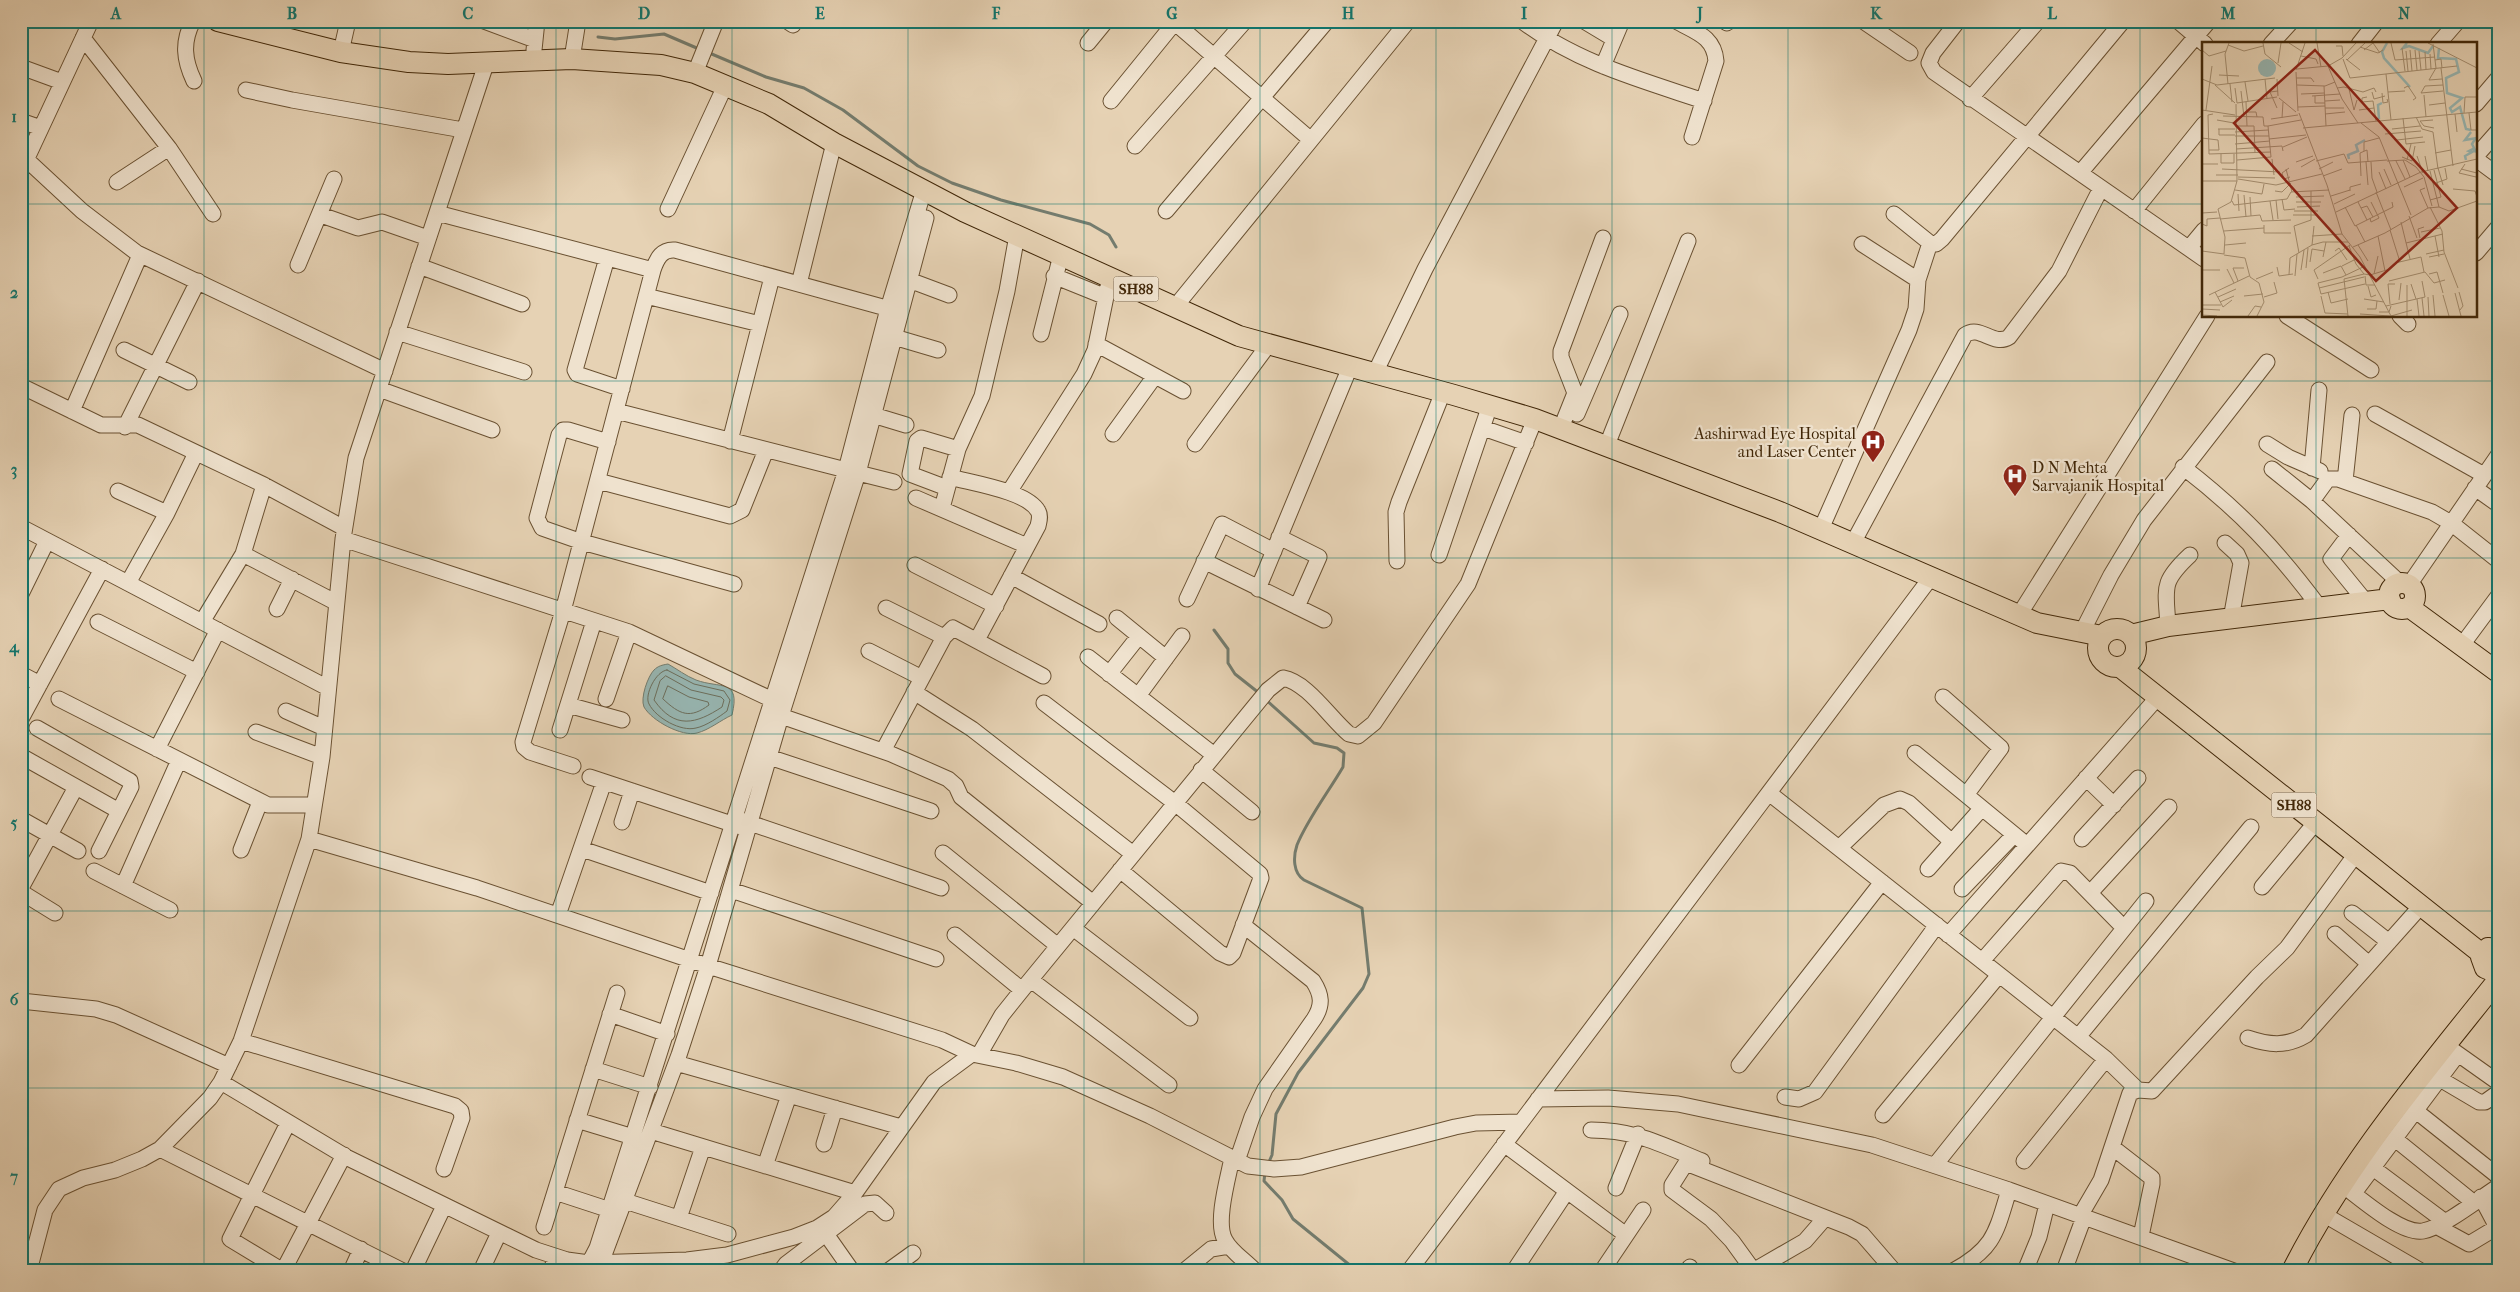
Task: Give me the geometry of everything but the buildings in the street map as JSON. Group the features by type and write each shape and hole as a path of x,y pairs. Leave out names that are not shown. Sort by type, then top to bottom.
{"main road":[{"name":"SH88","path":"226,22 340,52 409,62 486,64 534,50 572,59 661,65 700,58 726,86 769,104 834,143 928,192 1017,235 1239,336 1536,419 1607,445 1821,530 1932,576 2019,615 2100,646"},
{"path":"2130,635 2168,626 2366,602 2400,589 2415,596 2409,607 2499,672"},
{"name":"SH88","path":"2050,626 2082,632 2100,646"},
{"path":"2113,629 2119,629 2130,635 2136,645 2136,651 2130,661 2120,666 2107,664 2100,646 2113,629"},
{"name":"SH88","path":"2120,666 2421,906 2490,951"},
{"path":"2292,1271 2322,1214 2347,1189 2452,1050 2497,976 2482,965 2490,951"}],"street":[{"path":"193,21 188,31 185,48 187,65 194,81"},
{"path":"340,52 348,21"},
{"path":"484,21 534,50 537,21"},
{"path":"572,59 578,21"},
{"path":"700,58 716,21"},
{"path":"1088,43 1106,21"},
{"path":"1135,146 1245,21"},
{"path":"1166,211 1327,21"},
{"path":"1175,308 1408,21"},
{"path":"1522,21 1551,31"},
{"path":"1537,21 1603,66 1704,101"},
{"path":"1584,21 1614,38"},
{"path":"1603,66 1622,21"},
{"path":"1676,21 1703,36 1715,50 1716,61 1692,137"},
{"path":"1863,21 1910,53"},
{"path":"1958,21 1933,53 1929,63 1934,72 1970,99 2028,136 2202,258"},
{"path":"1970,99 2038,21"},
{"path":"1894,214 1930,243 1936,244 1942,240 2124,21"},
{"path":"2178,21 2201,41"},
{"path":"2080,173 2201,41 2209,21"},
{"path":"2274,42 2292,21"},
{"path":"2360,42 2377,21"},
{"path":"2440,42 2458,21"},
{"path":"88,22 83,38 24,166 117,240 140,255 385,371"},
{"path":"1110,101 1174,22 1311,140"},
{"path":"1375,373 1425,269 1551,31"},
{"path":"83,38 169,148 213,214"},
{"path":"29,1271 45,1210 50,1199 59,1189 83,1178 115,1170 142,1159 160,1148 210,1098 222,1082 241,1041 309,839 322,757 335,602 343,533 356,458 486,64"},
{"path":"21,67 62,82"},
{"path":"2479,95 2499,76"},
{"path":"668,209 726,86"},
{"path":"246,90 463,130"},
{"path":"21,121 41,128"},
{"path":"2134,211 2202,126"},
{"path":"2478,155 2498,132"},
{"path":"799,284 834,143"},
{"path":"117,182 169,148"},
{"path":"2478,159 2499,176"},
{"path":"298,265 321,215 334,179"},
{"path":"1853,543 1965,335 1970,332 1977,332 1996,341 2003,341 2009,337 2058,271 2102,188"},
{"path":"852,472 873,415 894,337 894,310 909,280 928,192"},
{"path":"594,1266 597,1248 691,960 733,821 779,707 852,472 894,310 928,192"},
{"path":"437,213 653,270"},
{"path":"321,215 358,228 382,222 428,238"},
{"path":"2479,243 2499,226"},
{"path":"2189,248 2202,232"},
{"path":"942,508 958,449 982,396 1008,291 1017,235"},
{"path":"1565,430 1574,393 1561,357 1561,351 1603,238"},
{"path":"1607,445 1688,241"},
{"path":"1821,530 1909,330 1916,309 1918,280 1930,243"},
{"path":"1862,244 1918,280"},
{"path":"572,766 530,752 523,742 563,611 653,270 660,254 667,249 894,310"},
{"path":"72,411 140,255"},
{"path":"1041,334 1054,276 1061,255"},
{"path":"607,258 575,370 577,374 622,389"},
{"path":"419,266 522,304"},
{"path":"1054,276 1106,298"},
{"path":"730,441 772,277"},
{"path":"1009,492 1084,374 1096,344 1110,277"},
{"path":"909,280 949,295"},
{"path":"125,427 198,281"},
{"path":"646,296 760,324"},
{"path":"1565,430 1620,314"},
{"path":"2019,615 2205,318"},
{"path":"2290,318 2371,370"},
{"path":"397,332 524,372"},
{"path":"894,337 938,350"},
{"path":"1096,344 1183,391"},
{"path":"1195,444 1269,344"},
{"path":"124,350 188,382"},
{"path":"2082,632 2111,575 2144,520 2267,362"},
{"path":"1258,589 1350,367"},
{"path":"1113,434 1156,376"},
{"path":"21,386 101,425 125,427 138,425 264,485 343,533 563,611 629,632 779,707 948,779 956,786 961,798 1093,903"},
{"path":"379,389 492,430"},
{"path":"2312,468 2320,390"},
{"path":"1397,561 1396,512 1443,392"},
{"path":"1439,555 1490,406"},
{"path":"616,412 894,482"},
{"path":"2375,414 2484,475"},
{"path":"873,415 906,425"},
{"path":"2339,479 2352,415"},
{"path":"222,1082 344,1155 499,1233 567,1260 594,1266 727,1256 794,1238 817,1228 834,1217 855,1193 934,1082 976,1054 1002,1015 1174,803 1264,696 1283,678 1292,680 1302,686 1349,734 1358,736 1366,732 1374,723 1468,584 1536,419"},
{"path":"1482,428 1526,443"},
{"path":"608,442 568,430 563,430 559,435 537,518 542,528 582,542 734,584"},
{"path":"958,449 921,438 917,441 910,474 949,483 1009,492 1029,502 1038,510 1040,518 1038,526 977,640"},
{"path":"2267,444 2288,458 2312,468 2424,509 2451,524 2499,561"},
{"path":"598,481 730,516 742,510 766,450"},
{"path":"128,583 167,513 196,453"},
{"path":"2272,469 2312,501 2349,535 2400,589 2451,524 2499,454"},
{"path":"2184,467 2222,498 2258,532 2291,569 2320,608"},
{"path":"2312,501 2328,479 2339,479"},
{"path":"202,622 243,554 264,485"},
{"path":"2475,488 2499,506"},
{"path":"118,491 167,513"},
{"path":"916,498 1027,546"},
{"path":"1187,599 1222,524 1319,557 1297,607"},
{"path":"21,527 328,688"},
{"path":"2349,535 2331,559 2366,602"},
{"path":"21,594 27,565 47,540"},
{"path":"2225,543 2238,554 2241,563 2231,619"},
{"path":"243,554 335,602"},
{"path":"2168,626 2166,588 2168,579 2190,555"},
{"path":"1204,561 1324,620"},
{"path":"915,565 996,606"},
{"path":"21,719 102,569"},
{"path":"1011,576 1099,624"},
{"path":"1415,1269 1520,1122 1932,576"},
{"path":"277,609 292,579"},
{"path":"2462,646 2499,595"},
{"path":"886,608 944,637"},
{"path":"1116,618 1166,658"},
{"path":"560,730 594,621"},
{"path":"98,622 197,672"},
{"path":"883,751 944,637 953,628 1042,676"},
{"path":"157,749 218,630"},
{"path":"606,698 629,632"},
{"path":"1109,674 1139,636"},
{"path":"1138,696 1182,636"},
{"path":"869,651 922,678"},
{"path":"1088,658 1214,755"},
{"path":"21,674 40,684"},
{"path":"914,692 972,729 1133,854"},
{"path":"1943,697 2001,748 1966,795"},
{"path":"1785,1097 1799,1099 1815,1092 1942,930 2027,845 2158,697"},
{"path":"59,699 260,802 275,806 313,805"},
{"path":"1044,703 1174,803 1260,874 1259,884 1232,953 1226,956 1120,870"},
{"path":"568,705 622,720"},
{"path":"594,1266 625,1201 676,1062 708,966 770,757 779,707"},
{"path":"286,711 324,728"},
{"path":"37,728 130,781 131,787 99,851"},
{"path":"256,732 322,757"},
{"path":"1915,753 2027,845"},
{"path":"21,756 119,811"},
{"path":"770,757 931,811"},
{"path":"123,886 179,760"},
{"path":"1201,770 1252,812"},
{"path":"2086,778 2114,805"},
{"path":"2082,839 2138,778"},
{"path":"558,915 582,849 597,780 750,826 941,888"},
{"path":"21,888 76,787"},
{"path":"622,822 632,791"},
{"path":"1769,793 2106,1059 2138,1090"},
{"path":"1839,848 1884,805 1900,799 1909,803 1952,842"},
{"path":"241,850 260,802"},
{"path":"2090,893 2169,807"},
{"path":"1928,869 1982,808"},
{"path":"21,819 78,851"},
{"path":"2262,887 2316,822"},
{"path":"2078,1037 2251,827"},
{"path":"1962,889 2014,835"},
{"path":"309,839 477,888 708,966 942,1040 976,1054 1064,1077 1150,1116 1239,1162 1274,1169 1301,1167 1468,1125 1520,1122"},
{"path":"582,849 711,893"},
{"path":"943,853 1058,946"},
{"path":"2064,1271 2082,1217 2101,1180 2130,1093 2138,1090 2152,1091 2257,977 2287,948 2356,854"},
{"path":"94,871 170,910"},
{"path":"1982,962 2061,871 2070,873 2124,928"},
{"path":"1739,1065 1882,882"},
{"path":"731,890 936,959"},
{"path":"21,892 55,912"},
{"path":"1934,1165 2146,901"},
{"path":"2248,1038 2276,1045 2287,1043 2306,1035 2421,906"},
{"path":"2352,914 2388,942"},
{"path":"1243,925 1313,981 1320,992 1321,999 1319,1010 1314,1019 1265,1089 1252,1117 1222,1217 1222,1232 1229,1246 1255,1271"},
{"path":"1073,928 1190,1018"},
{"path":"2335,934 2369,964"},
{"path":"955,935 1169,1085"},
{"path":"1882,1115 1999,975"},
{"path":"544,1227 617,993"},
{"path":"21,1001 96,1009 116,1015 229,1066"},
{"path":"610,1014 667,1034"},
{"path":"241,1041 455,1106 461,1111 462,1118 444,1169"},
{"path":"2499,1083 2452,1050 2440,1079 2395,1139 2373,1168 2347,1189 2400,1226 2421,1231 2440,1223 2499,1186"},
{"path":"2024,1161 2106,1059"},
{"path":"676,1062 901,1127"},
{"path":"593,1069 650,1087"},
{"path":"2440,1079 2479,1102 2485,1102 2499,1092"},
{"path":"765,1166 789,1095"},
{"path":"1538,1099 1608,1098 1678,1104 1872,1145 2009,1190 2234,1271"},
{"path":"824,1144 834,1108"},
{"path":"2416,1111 2499,1177"},
{"path":"577,1120 633,1137"},
{"path":"288,1123 230,1239 283,1271 344,1155"},
{"path":"1591,1130 1613,1130 1638,1134 1849,1217 1858,1223 1907,1271"},
{"path":"651,1131 855,1193"},
{"path":"1616,1188 1638,1134"},
{"path":"2373,1168 2440,1223 2469,1244 2498,1228 2477,1200 2395,1139"},
{"path":"1504,1144 1626,1235"},
{"path":"679,1218 703,1147"},
{"path":"2112,1147 2152,1178 2141,1236"},
{"path":"160,1148 404,1271"},
{"path":"1825,1218 1805,1241 1753,1271 1732,1241 1710,1219 1672,1190 1672,1185 1686,1163 1825,1218 1862,1234 1894,1271"},
{"path":"1953,1271 1975,1259 1991,1242 2009,1190"},
{"path":"1514,1271 1567,1191"},
{"path":"555,1192 610,1210"},
{"path":"625,1201 728,1234"},
{"path":"784,1271 786,1264 865,1204 875,1203 886,1213"},
{"path":"2025,1271 2039,1237 2048,1204"},
{"path":"413,1271 444,1206"},
{"path":"1602,1271 1644,1210"},
{"path":"2322,1214 2421,1271"},
{"path":"481,1271 499,1233"},
{"path":"826,1234 852,1271"},
{"path":"1184,1271 1211,1249 1229,1246"},
{"path":"351,1271 361,1250"},
{"path":"888,1271 913,1253"},
{"path":"550,1271 556,1257"}],"water":[{"path":"668,664 696,680 720,685 731,690 734,695 732,715 706,730 691,734 668,727 654,718 644,707 645,687 654,670"}],"waterway":[{"path":"598,37 615,39 664,34 699,49"},
{"path":"707,52 766,77 804,88 843,110 918,166 952,183 1001,200 1090,224 1109,235 1116,247"},
{"path":"1214,630 1228,649 1228,663 1235,674 1259,693"},
{"path":"1265,699 1314,743 1337,748 1344,753 1343,767 1301,835 1297,845 1295,864 1300,877 1304,880 1362,908 1369,974 1363,988 1298,1073 1276,1114 1272,1155 1268,1164"},
{"path":"1265,1172 1264,1181 1282,1200 1293,1219 1357,1271"}],"place":[{"name":"Aashirwad Eye Hospital and Laser Center","path":"1873,463"},
{"name":"D N Mehta Sarvajanik Hospital","path":"2015,497"}]}
